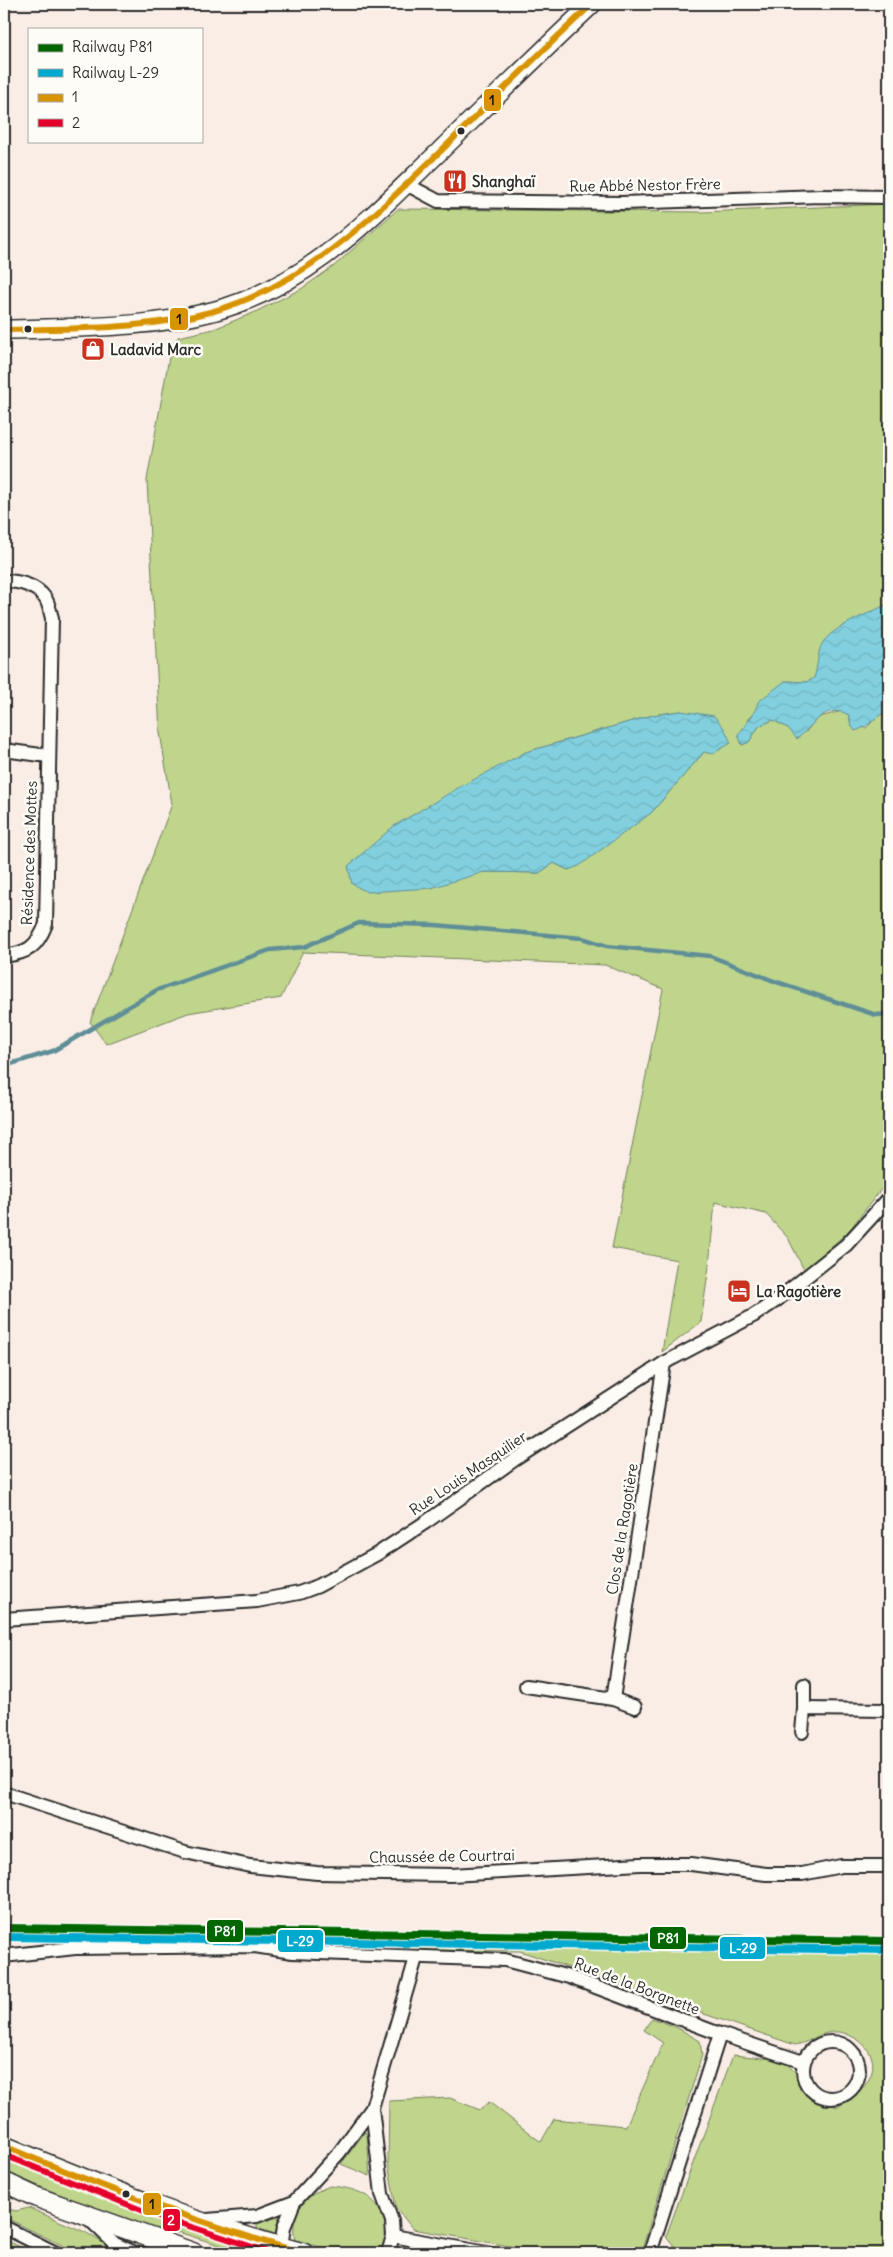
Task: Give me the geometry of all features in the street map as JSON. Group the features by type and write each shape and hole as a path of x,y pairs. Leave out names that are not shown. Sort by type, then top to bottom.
{"main road":[{"path":"4,330 161,322 216,310 242,302 290,279 319,261 344,242 592,4"},
{"path":"4,2146 102,2187 281,2250 303,2253"},
{"path":"4,2182 84,2214 194,2253"}],"street":[{"name":"Rue Abbé Nestor Frère","path":"406,184 438,201 623,203 821,196 889,197"},
{"name":"Résidence des Mottes","path":"4,581 18,581 34,589 45,598 52,618 46,924 40,942 21,954 4,956"},
{"path":"4,750 48,756"},
{"name":"Rue Louis Masquilier","path":"4,1619 257,1601 299,1593 318,1586 377,1554 514,1460 664,1363 753,1316 778,1300 846,1245 889,1198"},
{"name":"Clos de la Ragotière","path":"613,1699 664,1363"},
{"path":"802,1732 804,1685"},
{"path":"526,1686 613,1699 635,1707"},
{"path":"804,1709 889,1710"},
{"name":"Chaussée de Courtrai","path":"4,1793 185,1852 250,1866 317,1873 451,1874 691,1864 766,1874 802,1874 841,1866 889,1866"},
{"name":"Rue de la Borgnette","path":"4,1956 75,1948 255,1946 292,1952 506,1960 569,1977 720,2034 803,2062"},
{"path":"281,2250 284,2227 294,2202 339,2153 372,2108 416,1958"},
{"path":"650,2253 720,2034"},
{"path":"829,2042 840,2043 850,2049 858,2060 858,2080 852,2090 843,2096 832,2099 820,2097 809,2088 803,2077 803,2062 808,2052 816,2046 829,2042"},
{"path":"372,2108 382,2194 392,2221 393,2236 388,2253"},
{"path":"198,2221 257,2216 294,2202"},
{"path":"84,2214 115,2244 135,2253"},
{"path":"4,2227 56,2253"},
{"path":"393,2236 487,2253"}],"green space":[{"path":"889,204 889,603 881,608 817,669 815,678 807,682 785,681 747,720 742,745 749,742 759,726 773,720 788,728 806,732 816,718 842,711 849,715 851,725 866,728 881,713 889,711 889,1179 848,1232 804,1270 788,1238 766,1214 715,1202 701,1322 662,1352 677,1260 612,1248 663,989 605,965 303,952 281,998 188,1013 106,1044 90,1022 172,804 160,733 147,480 171,346 178,337 214,329 253,313 301,289 334,266 398,209 702,212","holes":["681,711 704,752 651,813 568,870 554,863 539,873 484,872 379,842 394,826 526,752 653,715"]},
{"path":"352,1943 889,1952 889,2253 680,2253 666,2236 733,2055 783,2060 796,2073 803,2087 816,2100 838,2107 856,2094 870,2078 873,2065 872,2058 860,2041 843,2032 832,2032 795,2045 520,1951 365,1950"},
{"path":"652,2018 676,2027 700,2041 702,2055 641,2253 549,2253 413,2229 396,2208 388,2162 389,2101 450,2098 480,2110 489,2102 541,2142 554,2119 626,2126 663,2043 644,2030"},
{"path":"365,2132 367,2134 370,2176 341,2164"},
{"path":"4,2157 107,2199 241,2245 259,2253 245,2253 181,2233 155,2230 106,2213 4,2172"},
{"path":"330,2186 356,2191 370,2198 376,2204 384,2219 387,2237 381,2253 346,2253 295,2241 294,2222 300,2207 313,2195"},
{"path":"4,2208 16,2211 29,2208 85,2232 120,2253 78,2253 4,2217"},
{"path":"279,2217 275,2234 257,2228 257,2223"},
{"path":"4,2239 32,2253 4,2253"},
{"path":"404,2245 443,2253 399,2253"}],"water":[{"path":"889,603 889,711 855,731 851,725 849,715 833,711 826,713 797,739 788,728 773,720 759,726 749,742 742,745 738,734 750,719 758,702 785,681 807,682 814,678 820,648 827,637 843,626"},
{"path":"681,711 714,716 724,728 731,743 712,754 704,752 651,813 579,866 568,870 554,863 539,873 484,872 431,888 367,892 352,884 348,866 394,826 458,788 526,752 653,715"}],"waterway":[{"path":"4,1066 53,1051 157,990 270,950 304,947 359,923 435,925 582,938 607,946 710,956 774,981 876,1015 889,1014"}],"rail line":[{"name":"P81","path":"4,1928 889,1941"},
{"name":"L-29","path":"4,1937 889,1950"}],"transit line":[{"name":"1","path":"4,330 110,327 163,322 214,311 249,298 282,282 313,263 371,217 592,4"},
{"name":"1","path":"4,2146 152,2204 227,2230 303,2253"},
{"name":"2","path":"4,2155 149,2213 271,2253"}],"place":[{"name":"Shanghaï","path":"455,181"},
{"name":"Ladavid Marc","path":"93,349"},
{"name":"La Ragotière","path":"739,1291"}]}
